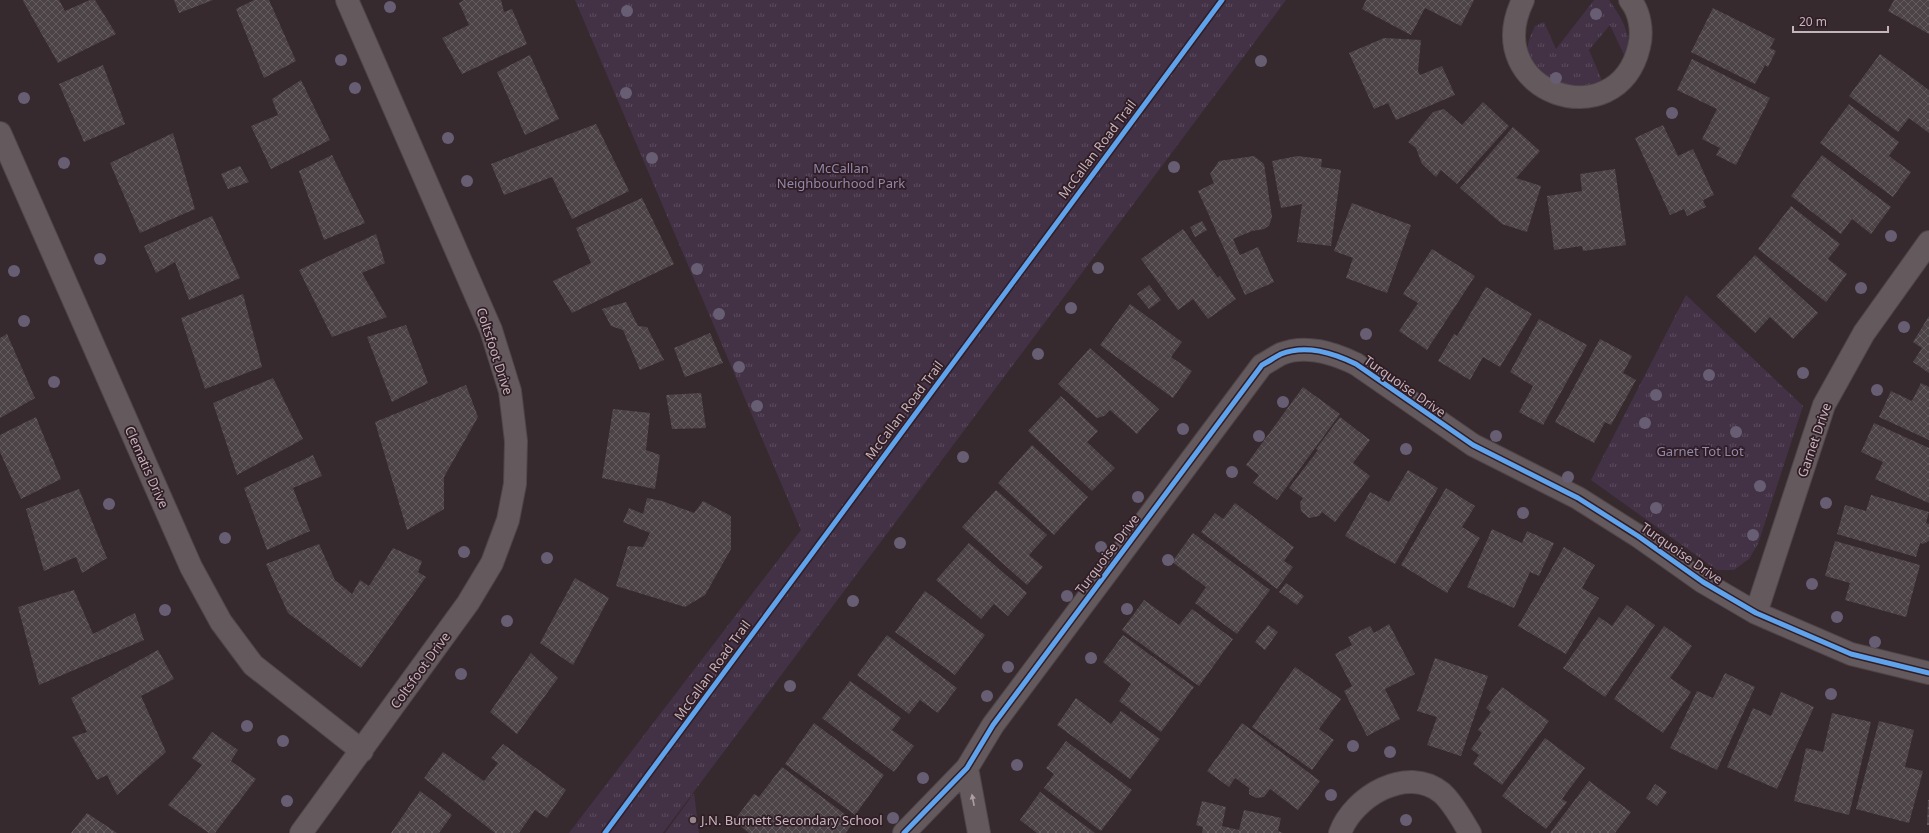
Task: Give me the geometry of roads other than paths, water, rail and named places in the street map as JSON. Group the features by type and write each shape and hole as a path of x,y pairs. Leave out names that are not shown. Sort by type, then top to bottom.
{"street":[{"name":"Coltsfoot Drive","path":"302,833 468,603 492,562 508,520 515,484 516,441 510,391 491,330 347,0"},
{"path":"1523,0 1517,13 1514,30 1515,47 1520,62 1529,76 1542,87 1559,95 1578,98 1596,95 1614,86 1627,74 1636,57 1641,39 1640,20 1630,0"},
{"name":"Clematis Drive","path":"0,133 192,567 221,622 253,665 362,751"},
{"name":"Garnet Drive","path":"1756,613 1824,405 1864,332 1929,242"},
{"name":"Turquoise Drive","path":"904,833 967,768 993,725 1262,365 1281,354 1306,349 1335,354 1356,364 1473,445 1584,502 1638,536 1709,586 1756,613 1851,654 1929,673"},
{"path":"967,768 979,833"},
{"path":"1340,833 1358,805 1379,789 1405,782 1433,788 1442,793 1470,833"}],"place":[{"name":"J.N. Burnett Secondary School","path":"693,820"}],"park label":[{"name":"McCallan Neighbourhood Park","path":"841,176"},
{"name":"Garnet Tot Lot","path":"1700,451"}]}
